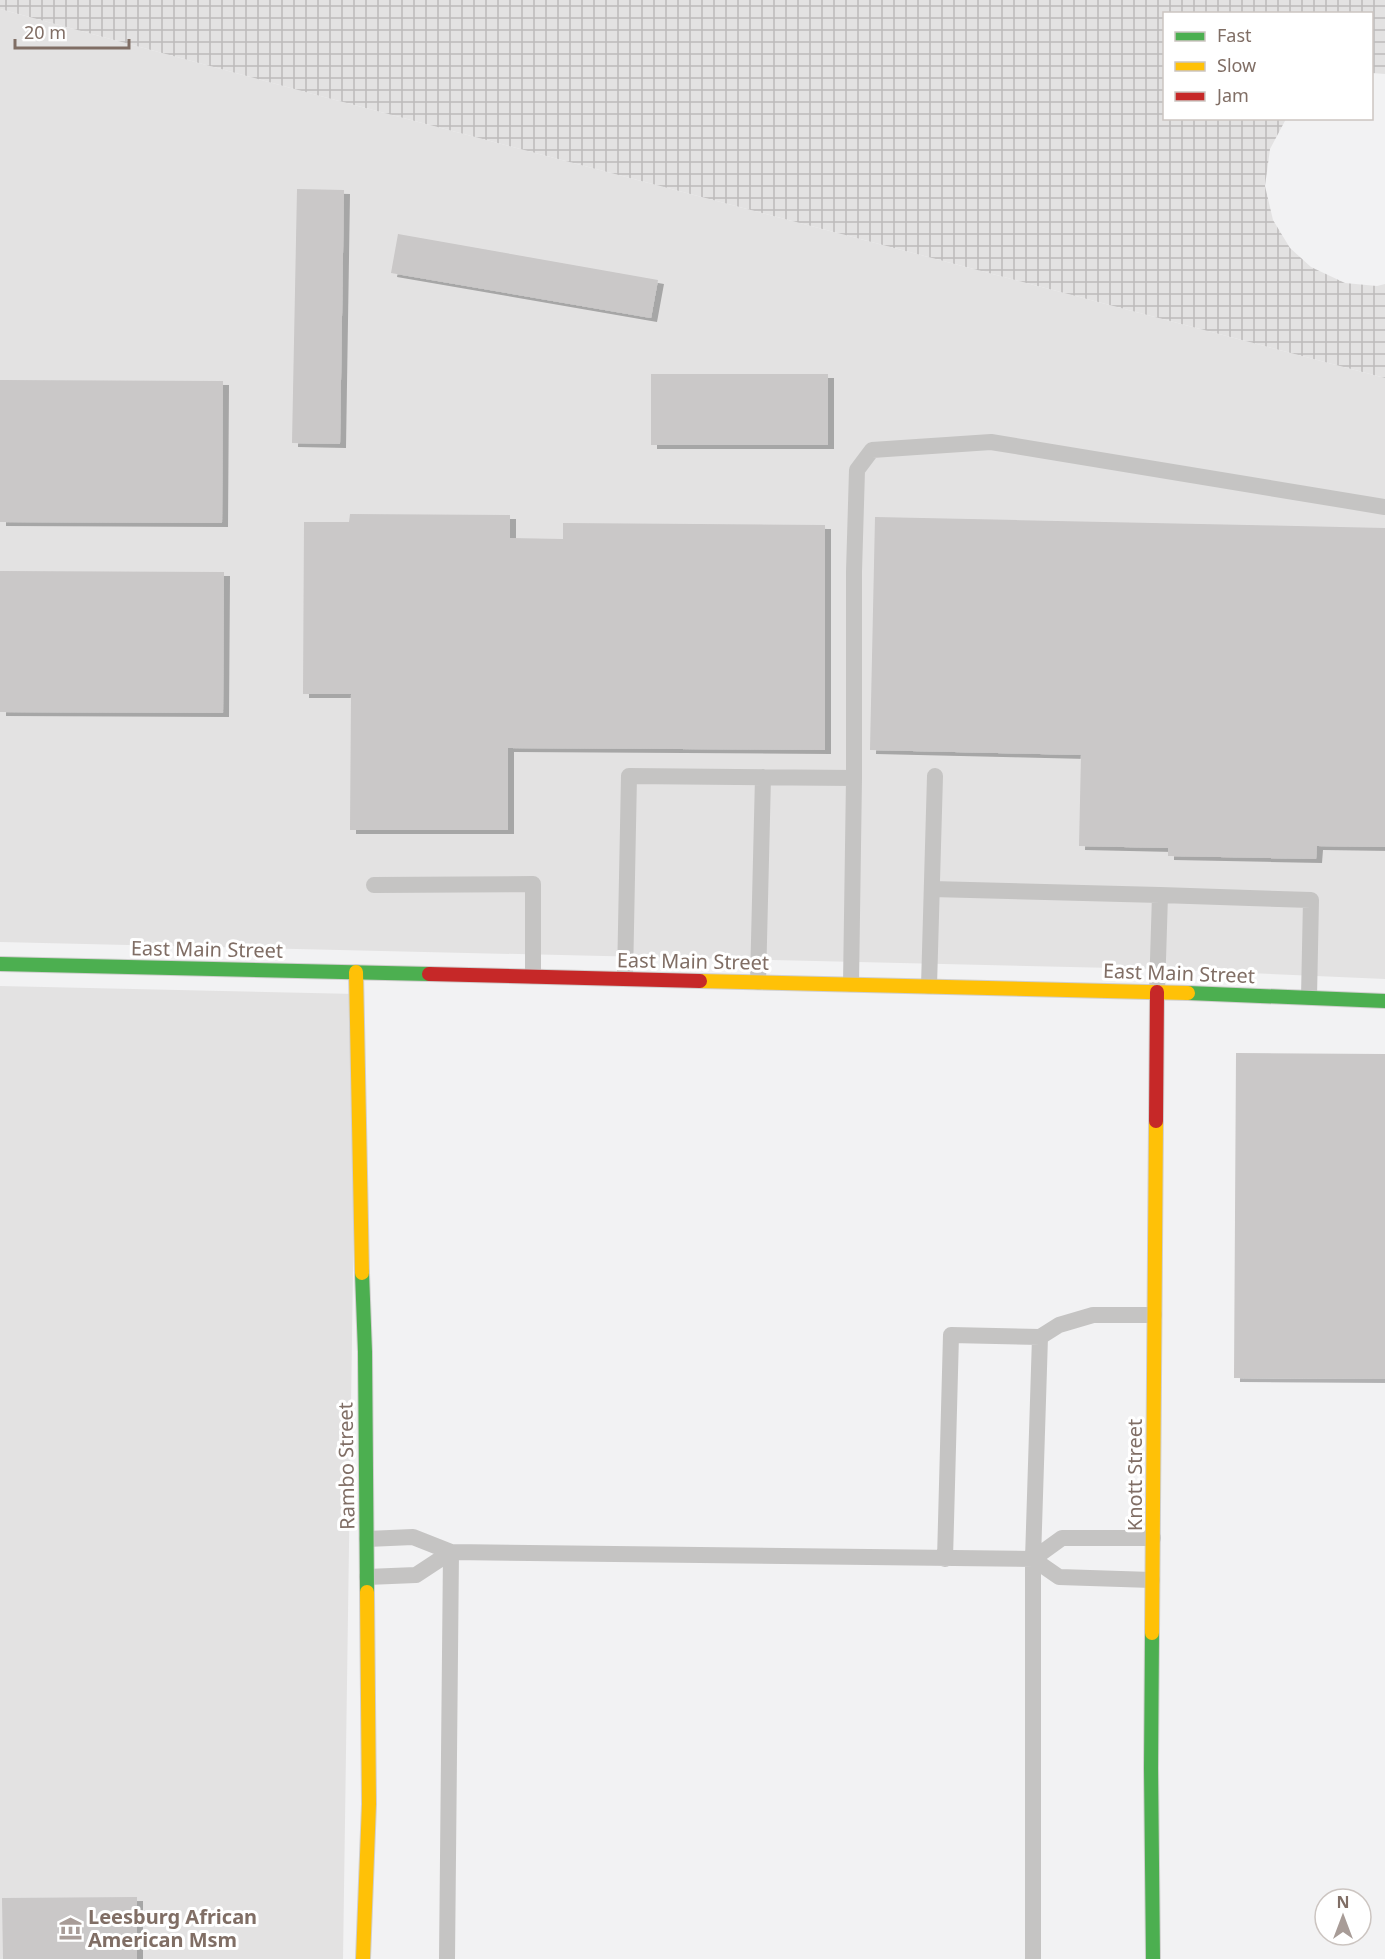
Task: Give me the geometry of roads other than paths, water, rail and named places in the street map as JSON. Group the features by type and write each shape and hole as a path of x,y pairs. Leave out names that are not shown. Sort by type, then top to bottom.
{"street":[{"name":"East Main Street","path":"0,964 1157,992 1385,1001"},
{"name":"Rambo Street","path":"356,972 365,1352 369,1804 363,1959"},
{"name":"Knott Street","path":"1153,1959 1151,1767 1157,992"}],"lane":[{"path":"851,984 854,572 857,470 872,450 991,441 1385,507"},
{"path":"625,978 629,776 854,778"},
{"path":"930,986 934,776"},
{"path":"758,982 763,777"},
{"path":"374,885 533,884 533,976"},
{"path":"932,890 1160,894 1311,900 1309,998"},
{"path":"1157,992 1160,894"},
{"path":"945,1559 951,1335 1040,1337 1059,1325 1093,1315 1154,1315"},
{"path":"1033,1959 1033,1559 1040,1337"},
{"path":"367,1539 413,1537 451,1552 1033,1559 1059,1577 1152,1580"},
{"path":"1033,1559 1062,1538 1153,1538"},
{"path":"367,1577 416,1575 451,1552"},
{"path":"447,1959 451,1552"}],"place":[{"name":"Leesburg African American Msm","path":"70,1928"}]}
